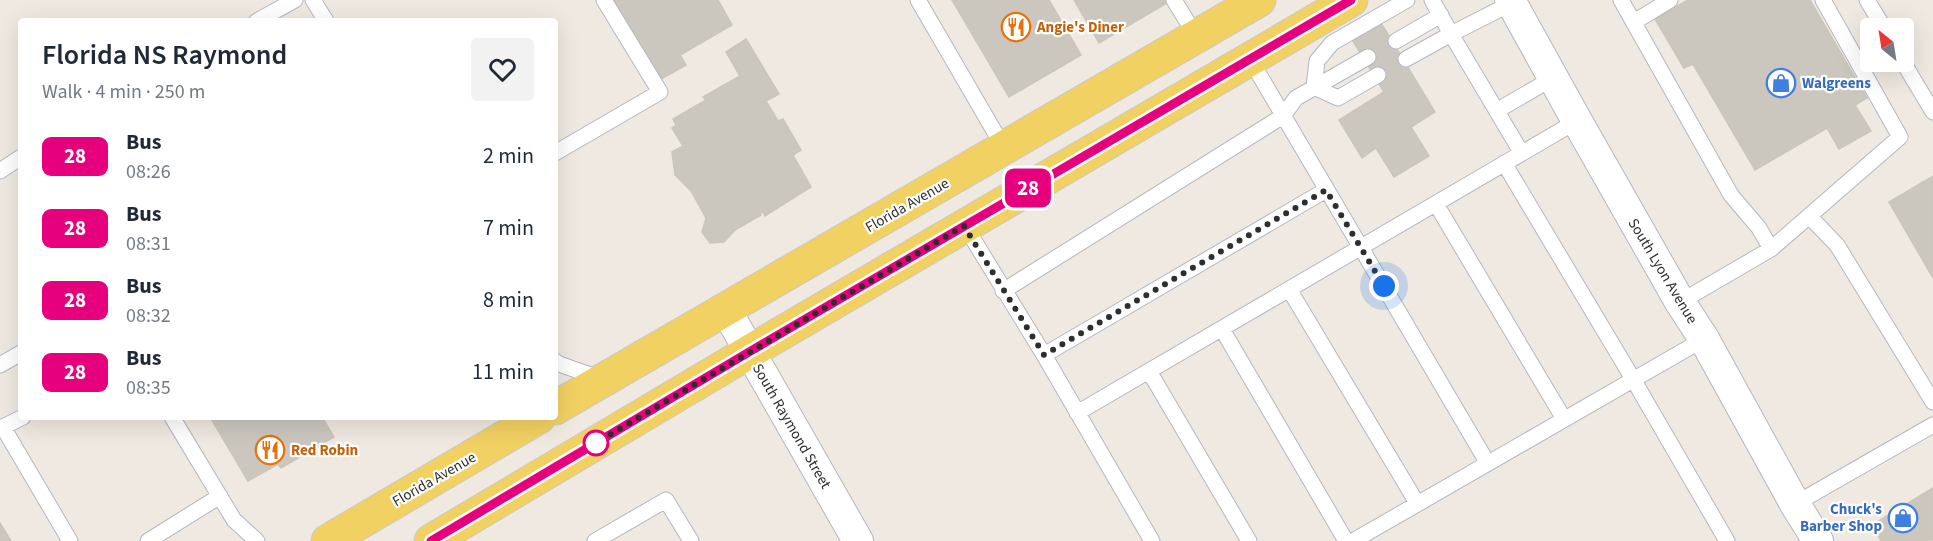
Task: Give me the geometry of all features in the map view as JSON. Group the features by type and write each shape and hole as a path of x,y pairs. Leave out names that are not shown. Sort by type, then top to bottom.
{"main road":[{"name":"Florida Avenue","path":"558,405 1259,0"},
{"path":"437,539 749,352 1351,0"},
{"name":"Florida Avenue","path":"328,541 531,420"}],"street":[{"name":"South Lyon Avenue","path":"1511,2 1552,78 1818,541"},
{"name":"South Raymond Street","path":"726,310 858,541"}],"lane":[{"path":"262,18 295,0"},
{"path":"313,0 324,18"},
{"path":"558,151 660,92 603,0"},
{"path":"918,0 1004,148"},
{"path":"1174,0 1196,36"},
{"path":"1314,87 1317,61 1332,43 1407,0"},
{"path":"1431,0 1521,152"},
{"path":"1621,0 1731,195 1759,228 1771,249"},
{"path":"1634,22 1670,0"},
{"path":"1680,302 1771,249 1900,137 1823,0"},
{"path":"1867,0 1878,18"},
{"path":"1406,59 1511,2"},
{"path":"1396,40 1441,15"},
{"path":"1003,291 1283,116 1296,98 1368,57"},
{"path":"1250,59 1487,462"},
{"path":"1909,72 1933,112"},
{"path":"1314,87 1338,98 1378,75"},
{"path":"1497,110 1552,78"},
{"path":"1077,413 1577,121"},
{"path":"0,171 18,161"},
{"path":"1504,163 1633,379 1726,541"},
{"path":"1044,355 1326,190"},
{"path":"1436,204 1564,419"},
{"path":"1809,216 1837,245 1933,402"},
{"path":"964,226 1044,355 1152,541"},
{"path":"1289,289 1417,503"},
{"path":"1222,329 1346,541"},
{"path":"1353,541 1704,339"},
{"path":"0,365 18,355"},
{"path":"558,363 605,380"},
{"path":"1149,371 1249,541"},
{"path":"18,419 1,425 70,541"},
{"path":"174,420 234,520 257,541"},
{"path":"1795,504 1933,425"},
{"path":"148,541 220,496"},
{"path":"595,541 666,500 691,541"}],"building":[{"path":"609,0 718,0 732,25 680,55 686,65 656,82"},
{"name":"Angie's Diner","path":"952,0 1049,0 1081,55 1009,97"},
{"path":"1074,0 1165,0 1167,3 1099,43"},
{"name":"Walgreens","path":"1688,0 1810,0 1867,98 1855,105 1871,131 1839,149 1827,128 1755,170 1693,64 1684,68 1655,19"},
{"path":"1381,23 1435,112 1411,127 1429,156 1394,177 1376,148 1362,158 1339,120 1384,92 1353,41"},
{"path":"746,39 779,94 766,101 778,121 783,119 801,150 793,155 811,187 765,216 763,212 760,213 761,215 735,230 724,242 710,243 702,232 706,218 691,191 675,175 672,152 683,146 672,128 676,125 673,119 706,100 703,97 740,76 726,52"},
{"path":"1933,176 1933,278 1889,202"},
{"name":"Red Robin","path":"212,420 324,420 334,437 281,468 278,464 248,481"},
{"path":"1933,488 1933,540 1881,541 1872,525"},
{"path":"0,523 11,541 0,541"}],"bus line":[{"name":"28","path":"431,541 1351,0"}],"place":[{"name":"Angie's Diner","path":"1016,27"},
{"name":"Walgreens","path":"1781,83"},
{"name":"Red Robin","path":"270,450"},
{"name":"Chuck's Barber Shop","path":"1903,518"}],"route":[{"path":"596,443 594,444 964,226 1044,355 1326,190 1384,286"}]}
